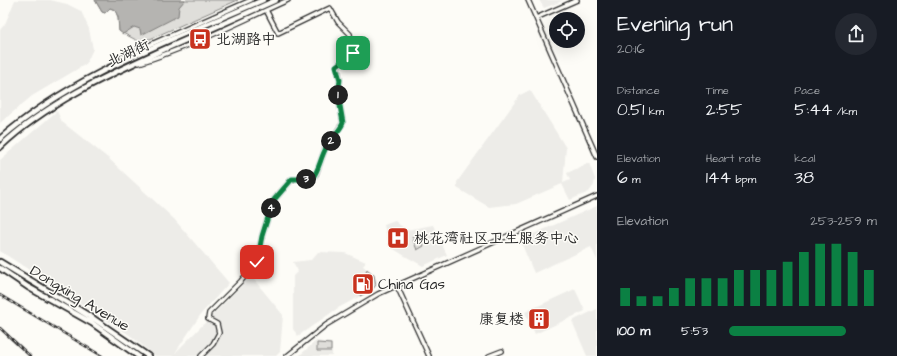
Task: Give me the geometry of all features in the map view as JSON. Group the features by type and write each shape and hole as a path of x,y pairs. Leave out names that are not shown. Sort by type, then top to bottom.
{"main road":[{"name":"北湖街","path":"0,139 45,103 72,87 121,63 263,0"},
{"name":"北湖街","path":"0,147 43,111 66,97 125,67 249,15 276,0"},
{"name":"Dongxing Avenue","path":"0,262 94,319 148,356"},
{"name":"Dongxing Avenue","path":"0,268 28,287 92,323 138,356"}],"street":[{"path":"122,57 251,0"},
{"path":"249,15 266,10 288,0"},
{"path":"528,0 597,157"},
{"path":"536,18 577,0"},
{"path":"201,356 213,344 218,333 216,324 208,319 209,312 241,282 257,262 262,236 273,201 292,179 312,179 316,174 325,149 343,123 338,94 340,80 336,66 353,53 350,34 338,22 330,8 278,33 266,10"},
{"path":"287,356 311,336 345,313 398,286 597,196"},
{"path":"398,286 429,356"},
{"path":"489,356 502,350"}],"shaded area":[{"path":"15,0 50,0 67,4 81,11 89,29 93,49 86,64 32,96 0,123 0,30 5,24"},
{"path":"95,0 238,0 150,39 138,41 119,31 118,17 115,10 110,8 105,13 102,12"},
{"path":"95,0 185,0 179,7 178,16 141,35 140,29 134,27 123,34 119,31 118,17 115,10 110,8 105,13 102,12"},
{"path":"539,0 565,0 544,8"},
{"path":"530,90 566,148 563,183 570,180 567,173 589,163 595,179 594,185 589,192 570,200 562,184 516,204 489,207 457,188 457,182 520,95"},
{"path":"57,111 62,122 108,158 174,219 229,283 201,314 175,353 251,276 283,315 280,352 276,356 155,356 131,336 0,251 0,160"},
{"path":"597,206 597,260 591,247 534,273 520,240"},
{"path":"395,221 406,230 433,225 447,255 423,266 389,246 384,225"},
{"path":"419,234 424,246 417,250 412,237"},
{"path":"318,252 345,253 366,262 363,266 374,275 376,285 372,290 338,308 298,336 293,329 293,276 298,271 293,262 311,260"},
{"path":"367,269 374,275 376,285 372,290 360,296 364,290 370,288 372,277 366,271"},
{"path":"575,289 585,311 535,334 525,312"},
{"path":"597,309 597,356 587,356 572,321"},
{"path":"316,341 332,343 332,356 299,356"},
{"path":"317,343 331,344 331,351 317,351"}],"railway":[{"path":"0,295 102,356"},
{"path":"0,328 30,356"}],"place":[{"name":"北湖路中","path":"200,39"},
{"name":"桃花湾社区卫生服务中心","path":"398,238"},
{"name":"China Gas","path":"363,284"},
{"name":"康复楼","path":"539,319"}],"route":[{"path":"257,262 260,255 262,236 273,201 292,179 312,179 316,174 325,149 341,128 343,123 338,94 340,80 336,66 353,53"}]}
